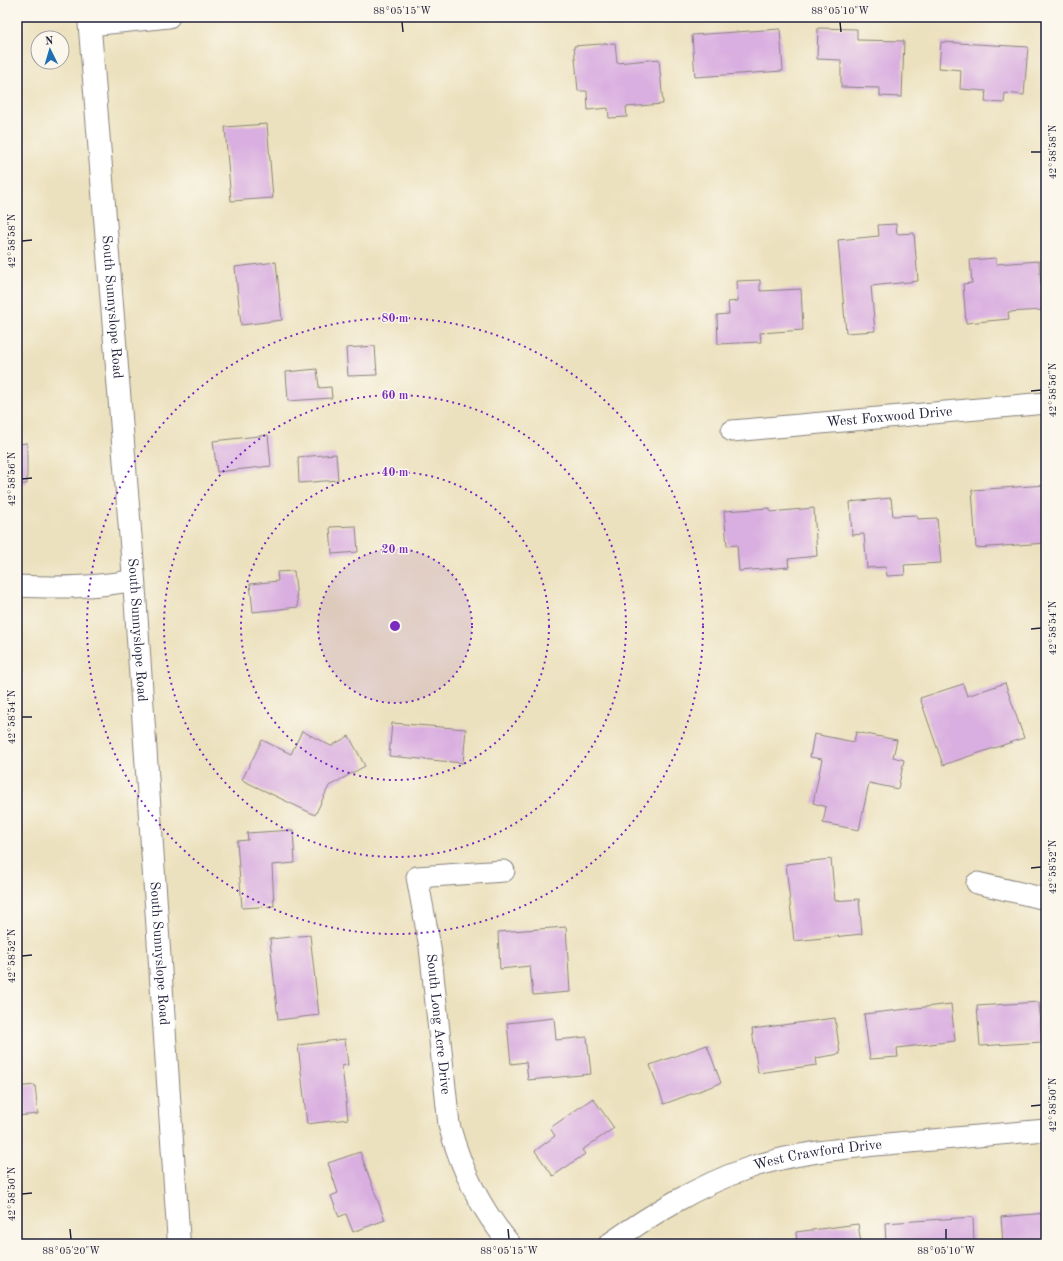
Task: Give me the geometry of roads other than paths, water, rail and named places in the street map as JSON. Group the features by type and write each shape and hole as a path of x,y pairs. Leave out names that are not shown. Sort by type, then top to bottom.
{"street":[{"path":"89,21 169,17"},
{"name":"South Sunnyslope Road","path":"89,21 134,580 179,1244"},
{"name":"West Foxwood Drive","path":"732,431 1046,403"},
{"path":"17,586 54,588 108,586 134,580"},
{"name":"South Long Acre Drive","path":"504,871 417,877 430,947 449,1125 455,1149 476,1194 496,1227 510,1244"},
{"path":"977,883 1046,899"},
{"name":"West Crawford Drive","path":"609,1244 639,1222 696,1190 747,1169 795,1157 858,1147 1046,1130"}]}
